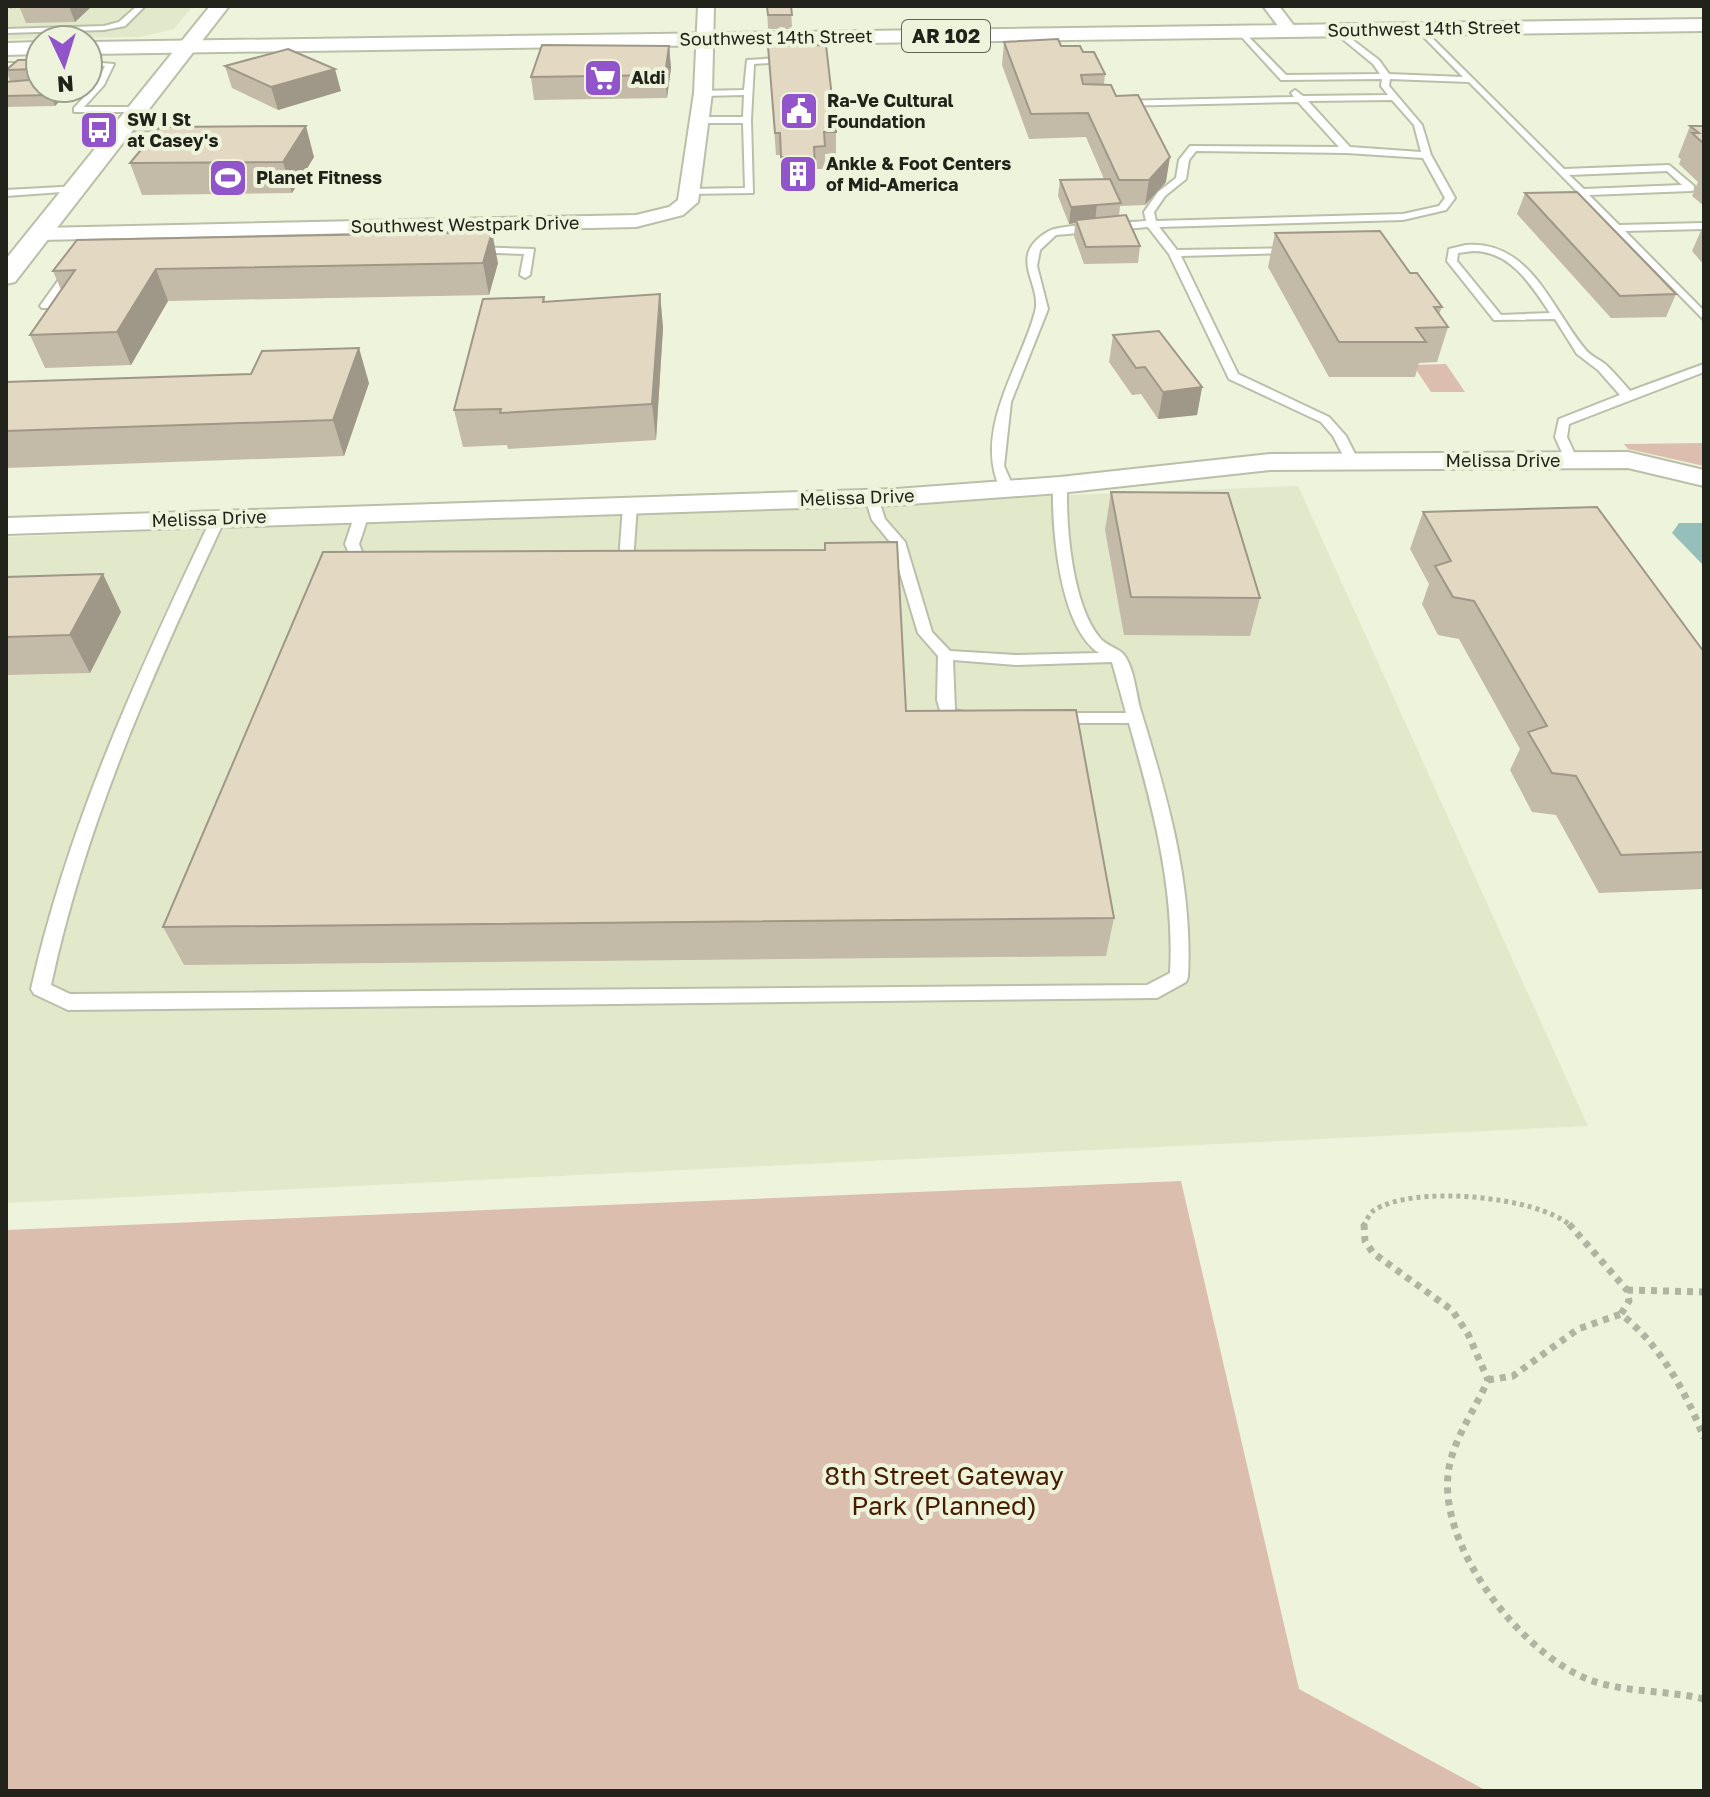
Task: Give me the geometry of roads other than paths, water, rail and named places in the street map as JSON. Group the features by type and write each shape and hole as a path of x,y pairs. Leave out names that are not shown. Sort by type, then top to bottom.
{"main road":[{"path":"6,276 220,6"},
{"name":"Southwest 14th Street","path":"104,48 1704,25"}],"street":[{"path":"689,192 703,93 706,6"},
{"path":"1271,6 1290,31"},
{"name":"Southwest Westpark Drive","path":"41,234 216,235 410,231 636,221 676,211 688,202 689,192"},
{"name":"Melissa Drive","path":"6,526 872,498 1060,485 1270,462 1628,460 1704,478"}],"lane":[{"path":"6,31 104,28 122,24 141,6"},
{"path":"1421,29 1704,317"},
{"path":"1007,489 998,466 1005,402 1042,309 1032,266 1035,249 1053,232 1151,224 1403,217 1442,208 1450,198 1426,155 1418,125 1385,86 1386,76 1376,62 1337,30"},
{"path":"1241,31 1347,150"},
{"path":"6,65 23,49"},
{"path":"689,192 750,191 747,120 750,62 802,59"},
{"path":"1284,78 1386,76 1471,80"},
{"path":"703,93 749,92"},
{"path":"1110,103 1395,97"},
{"path":"83,104 77,110 136,110"},
{"path":"699,120 747,120"},
{"path":"115,136 173,135"},
{"path":"1353,462 1335,429 1324,418 1247,386 1233,376 1174,253 1151,224 1149,212 1161,194 1181,179 1184,160 1193,148 1347,150 1426,155"},
{"path":"1561,172 1669,168 1691,188 1582,192"},
{"path":"6,193 76,188"},
{"path":"1618,228 1704,226"},
{"path":"1557,316 1498,318 1452,261 1453,251 1470,247 1508,256 1557,316 1576,340 1588,359 1597,363 1628,396"},
{"path":"464,250 530,251 525,275"},
{"path":"1174,253 1313,250"},
{"path":"46,306 72,268 88,257"},
{"path":"1572,461 1561,437 1563,422 1704,368"},
{"path":"218,519 151,662 82,826 50,941 41,989 68,1002 1150,993 1179,977 1183,944 1168,852 1118,657 1096,643 1082,616 1058,510 1060,485"},
{"path":"872,498 879,520 898,542 894,557 925,633 946,655 1016,660 1118,657"},
{"path":"610,562 634,561 630,506"},
{"path":"362,514 352,544 356,555 370,561 397,562"},
{"path":"946,655 945,700 948,713 980,718"},
{"path":"1042,718 1134,718"}],"water":[{"path":"1679,523 1704,523 1704,566 1672,533"}],"place":[{"name":"Aldi","path":"603,78"},
{"name":"Ra-Ve Cultural Foundation","path":"799,111"},
{"name":"SW I St at Casey's","path":"99,130"},
{"name":"Ankle & Foot Centers of Mid-America","path":"798,174"},
{"name":"Planet Fitness","path":"228,178"}],"park label":[{"name":"8th Street Gateway Park (Planned)","path":"944,1491"}]}
